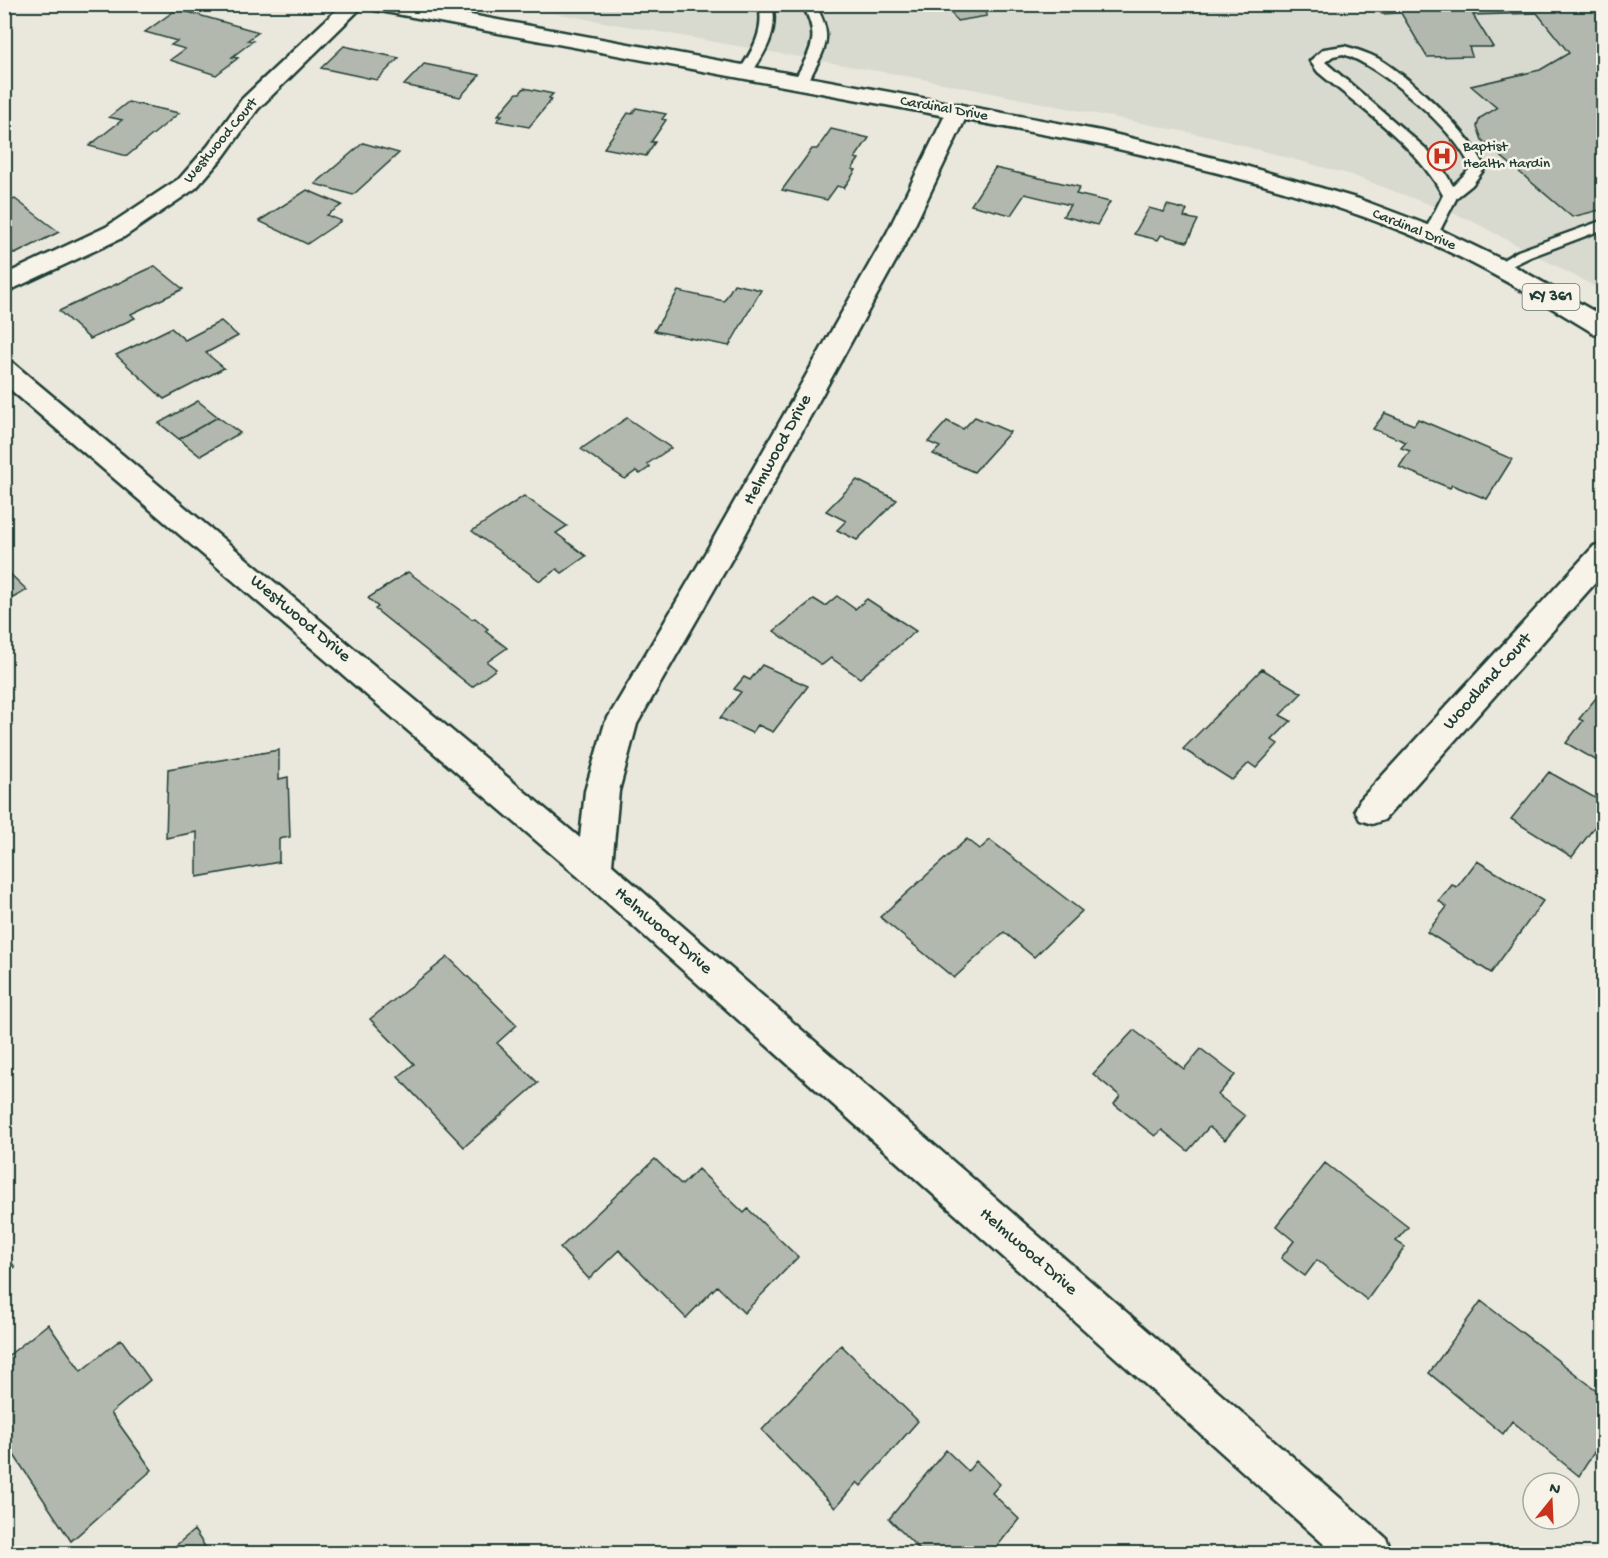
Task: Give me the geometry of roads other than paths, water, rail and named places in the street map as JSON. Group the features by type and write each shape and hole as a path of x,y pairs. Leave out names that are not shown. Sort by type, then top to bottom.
{"street":[{"name":"Westwood Court","path":"4,285 115,232 149,212 188,183 216,151 250,104 355,4"},
{"name":"Cardinal Drive","path":"375,4 744,74 1101,138 1190,158 1282,182 1431,235 1499,267"},
{"name":"Helmwood Drive","path":"958,111 899,233 719,555 621,723 602,790 594,870 1370,1554"},
{"name":"KY 361","path":"1499,267 1604,328"},
{"name":"Westwood Drive","path":"4,369 594,870"},
{"name":"Woodland Court","path":"1372,810 1604,553"}],"lane":[{"path":"744,74 768,33 770,16 765,4"},
{"path":"800,83 823,36 821,26 808,4"},
{"path":"1431,235 1451,195 1467,182 1478,168 1475,156 1460,137 1379,63 1360,55 1339,51 1323,54 1317,61 1323,69 1420,151 1438,172 1451,195"},
{"path":"1499,267 1524,254 1604,224"}],"place":[{"name":"Baptist Health Hardin","path":"1442,156"}]}
